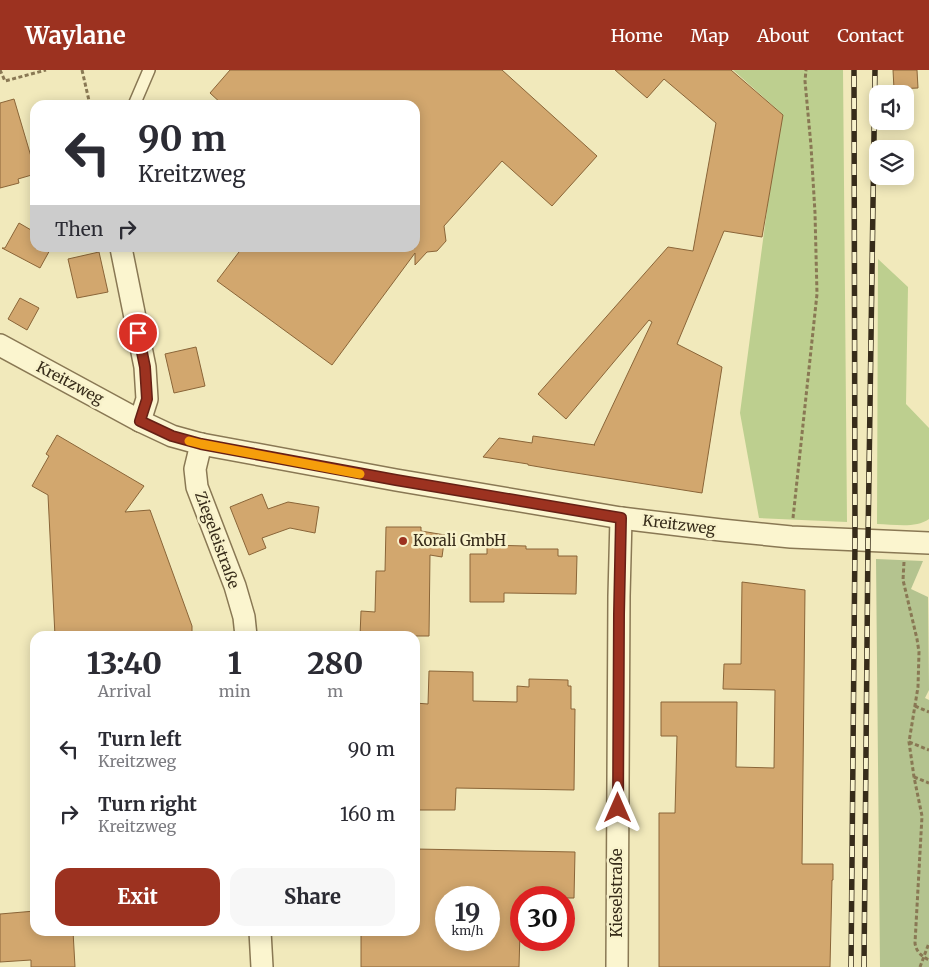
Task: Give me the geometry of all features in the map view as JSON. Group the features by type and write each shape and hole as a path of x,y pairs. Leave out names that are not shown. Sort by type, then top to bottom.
{"street":[{"path":"122,252 145,367 147,399 140,421"},
{"name":"Kreitzweg","path":"0,345 140,421 172,436 201,444 396,480 621,518 791,537 929,543"},
{"name":"Ziegeleistraße","path":"201,444 195,469 197,486 235,586 244,618 245,631"},
{"name":"Kieselstraße","path":"617,967 621,518"},
{"path":"260,936 262,967"}],"lane":[{"path":"136,100 149,70"}],"path":[{"path":"0,70 5,81 46,70"},
{"path":"82,70 89,100"},
{"path":"791,537 817,294 815,213 805,81 806,70"},
{"path":"904,542 903,580 919,652 918,687 909,742 922,816 914,943 916,950 929,960"},
{"path":"915,706 929,712"},
{"path":"909,742 929,750"},
{"path":"914,777 929,783"},
{"path":"922,816 929,817"},
{"path":"920,967 929,943"}],"green space":[{"path":"733,70 843,70 847,522 759,518 740,413 780,112"},
{"path":"878,259 908,287 906,404 929,428 929,519 911,525 877,524"},
{"path":"876,559 923,561 911,589 928,597 929,690 925,698 929,700 929,967 880,967"}],"building":[{"path":"230,70 502,70 597,156 552,206 502,161 444,226 446,241 437,251 427,252 415,265 415,253 332,365 217,281 239,252 420,252 420,100 218,100 210,93"},
{"path":"615,70 731,70 783,115 762,237 724,231 677,344 722,367 702,493 483,457 499,438 532,443 533,436 594,445 652,322 649,320 566,419 538,394 668,247 693,251 716,123 664,79 647,98"},
{"path":"893,70 917,70 918,88 914,88 914,85 894,85"},
{"path":"14,99 30,153 30,175 18,179 19,183 0,188 0,103"},
{"path":"19,223 30,229 30,252 49,252 40,268 2,248 5,248"},
{"path":"99,252 108,292 77,298 68,259"},
{"path":"20,298 39,308 27,330 8,319"},
{"path":"196,347 205,386 174,393 165,354"},
{"path":"57,435 144,486 125,512 150,510 192,626 192,631 55,631 48,495 32,486 49,456 46,454"},
{"path":"262,494 268,509 288,502 319,507 315,533 290,528 262,538 266,548 249,555 230,507"},
{"path":"386,527 421,527 421,531 445,535 442,557 430,555 429,636 420,636 420,631 360,631 361,611 375,612 376,571 385,571"},
{"path":"487,545 526,546 526,549 558,549 558,556 577,556 576,594 504,593 504,602 470,602 470,554 487,554"},
{"path":"742,582 805,590 802,864 833,864 830,967 659,967 659,813 675,813 677,736 661,736 661,702 737,702 736,767 774,768 775,690 723,689 724,664 741,664"},
{"path":"429,671 473,672 473,701 517,702 517,686 529,687 529,679 568,680 568,686 571,686 571,709 575,709 574,790 456,788 455,810 420,810 420,703 428,704"},
{"path":"420,849 575,852 574,886 510,886 510,951 519,951 519,967 361,967 361,936 420,936"},
{"path":"30,911 30,936 73,936 75,967 31,967 31,960 0,962 0,914"}],"railway":[{"path":"851,967 855,540 854,70"},
{"path":"864,967 875,70"}],"slow traffic":[{"path":"189,441 360,474"}],"place":[{"name":"Korali GmbH","path":"403,541"}],"route":[{"path":"138,333 145,367 147,399 140,421 172,436 201,444 396,480 621,518 618,808"}]}
